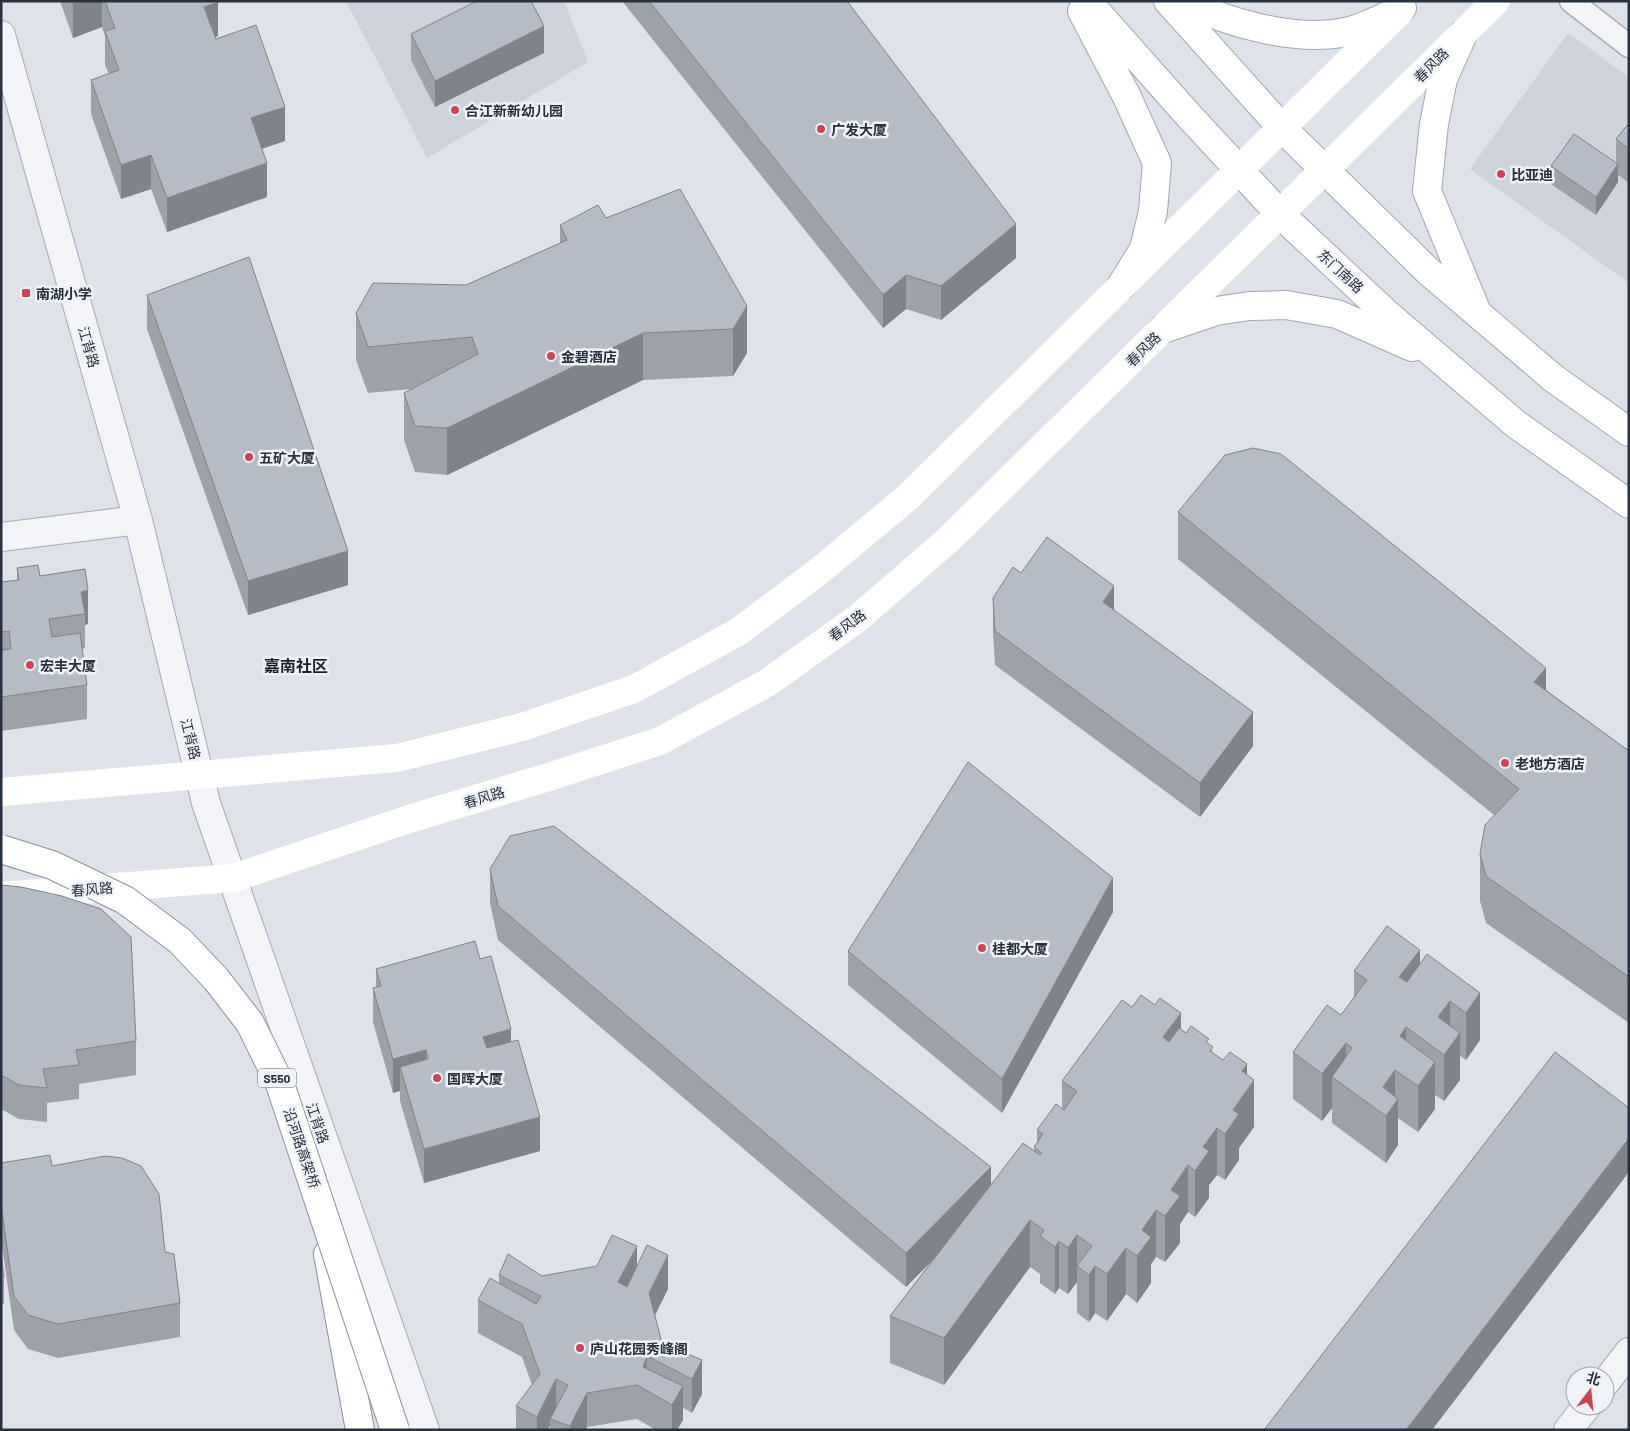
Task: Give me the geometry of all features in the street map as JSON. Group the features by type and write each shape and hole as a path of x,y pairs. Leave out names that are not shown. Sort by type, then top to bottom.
{"main road":[{"path":"1077,1 1128,97 1157,163 1153,211 1144,249 1121,286"},
{"name":"东门南路","path":"1087,1 1280,214 1388,315 1517,424 1629,504"},
{"path":"1168,1 1282,128 1428,271 1553,378 1629,432"},
{"path":"1185,1 1201,10 1246,25 1308,35 1352,30 1374,24 1406,5"},
{"name":"春风路","path":"1,896 233,878 409,819 542,779 660,740 767,683 858,618 948,540 1496,1"},
{"path":"1,792 397,758 522,727 634,689 738,632 818,572 908,497 1406,5"},
{"path":"1463,34 1443,79 1434,124 1427,191 1477,313"},
{"path":"1163,329 1216,311 1250,306 1286,305 1338,314 1440,359"},
{"name":"沿河路高架桥","path":"1,849 52,865 125,900 180,941 210,973 250,1023 280,1084 396,1430"},
{"path":"311,1176 326,1243 360,1430"}],"street":[{"name":"江背路","path":"1,35 138,520 206,803 425,1430"},
{"path":"1,537 138,520"},
{"path":"1615,1370 1629,1352"},
{"path":"1568,1430 1579,1416"}],"lane":[{"path":"1571,1 1629,46"}],"shaded area":[{"name":"合江新新幼儿园","path":"346,1 564,1 588,62 427,158"},
{"path":"1568,33 1629,77 1629,283 1470,169"}],"building":[{"path":"105,1 218,1 204,7 216,39 256,25 285,107 251,118 267,163 167,198 151,155 121,165 91,80 119,70 105,31 115,28"},
{"path":"477,1 531,1 544,26 435,81 411,34"},
{"name":"广发大厦","path":"649,1 847,1 1016,224 941,286 906,275 883,295"},
{"path":"1629,123 1629,149 1616,139"},
{"path":"1574,134 1618,164 1596,197 1551,166"},
{"path":"680,189 747,306 733,329 643,333 447,428 415,426 404,393 478,354 472,337 368,347 356,313 373,283 466,285 567,240 560,225 598,205 606,218"},
{"name":"五矿大厦","path":"249,257 348,551 248,581 147,295"},
{"name":"老地方酒店","path":"1253,448 1281,454 1546,668 1534,682 1629,751 1629,977 1486,876 1480,854 1485,825 1519,789 1178,512 1225,455"},
{"path":"1047,537 1114,586 1103,602 1253,712 1200,783 995,631 993,598 1013,567 1021,573"},
{"path":"38,565 40,576 85,569 88,590 81,592 85,614 49,619 52,637 80,633 87,685 1,697 1,650 11,649 9,631 1,632 1,582 19,580 17,568"},
{"name":"桂都大厦","path":"968,762 1113,878 1002,1079 848,951"},
{"path":"554,826 991,1167 906,1253 498,906 490,869 510,836"},
{"path":"1,885 21,887 62,896 101,909 131,937 136,1041 76,1050 79,1065 43,1069 47,1088 19,1085 1,1075"},
{"path":"1387,926 1420,950 1399,977 1407,982 1427,954 1480,993 1466,1013 1450,1001 1438,1017 1460,1033 1444,1055 1406,1027 1400,1036 1435,1062 1418,1086 1395,1070 1383,1087 1398,1099 1386,1116 1332,1077 1352,1048 1346,1043 1322,1074 1293,1052 1327,1005 1341,1015 1367,980 1354,971"},
{"name":"国晖大厦","path":"475,941 480,959 491,956 511,1029 483,1037 487,1048 518,1040 540,1117 424,1149 400,1067 428,1059 426,1050 393,1059 373,988 381,986 376,969"},
{"path":"1141,995 1155,1005 1160,998 1181,1013 1163,1037 1169,1042 1179,1028 1186,1033 1191,1026 1209,1039 1206,1042 1213,1047 1210,1051 1223,1060 1230,1052 1247,1064 1242,1071 1254,1080 1233,1110 1239,1114 1225,1134 1217,1128 1203,1147 1209,1151 1195,1171 1188,1165 1171,1190 1180,1196 1165,1216 1156,1210 1142,1230 1151,1237 1137,1256 1126,1248 1107,1274 1095,1266 1089,1275 1077,1266 1092,1246 1077,1235 1068,1248 1059,1241 1055,1247 1040,1236 1044,1230 1030,1220 944,1338 890,1316 1023,1143 1040,1155 1042,1153 1034,1147 1043,1134 1037,1130 1056,1104 1064,1110 1077,1091 1062,1081 1122,1000 1132,1007"},
{"path":"1555,1052 1629,1108 1629,1138 1406,1430 1264,1430"},
{"path":"50,1155 52,1166 105,1156 122,1158 141,1166 159,1194 165,1252 174,1254 180,1303 58,1324 28,1315 14,1296 1,1205 1,1163"},
{"name":"庐山花园秀峰阁","path":"612,1235 637,1246 618,1282 627,1287 647,1245 668,1255 649,1293 662,1343 702,1360 692,1379 647,1356 643,1367 683,1386 672,1405 637,1385 587,1393 570,1426 550,1419 568,1385 556,1379 537,1417 516,1406 540,1374 522,1324 478,1300 490,1278 536,1304 541,1296 499,1275 508,1254 542,1276 597,1266"},
{"path":"1,1254 4,1277 1,1278"}],"place":[{"name":"合江新新幼儿园","path":"455,110"},
{"name":"广发大厦","path":"821,129"},
{"name":"比亚迪","path":"1501,174"},
{"name":"南湖小学","path":"26,293"},
{"name":"金碧酒店","path":"551,356"},
{"name":"五矿大厦","path":"249,457"},
{"name":"宏丰大厦","path":"30,665"},
{"name":"老地方酒店","path":"1505,763"},
{"name":"桂都大厦","path":"982,948"},
{"name":"国晖大厦","path":"437,1078"},
{"name":"庐山花园秀峰阁","path":"580,1348"}],"district":[{"name":"嘉南社区","path":"296,665"}]}
